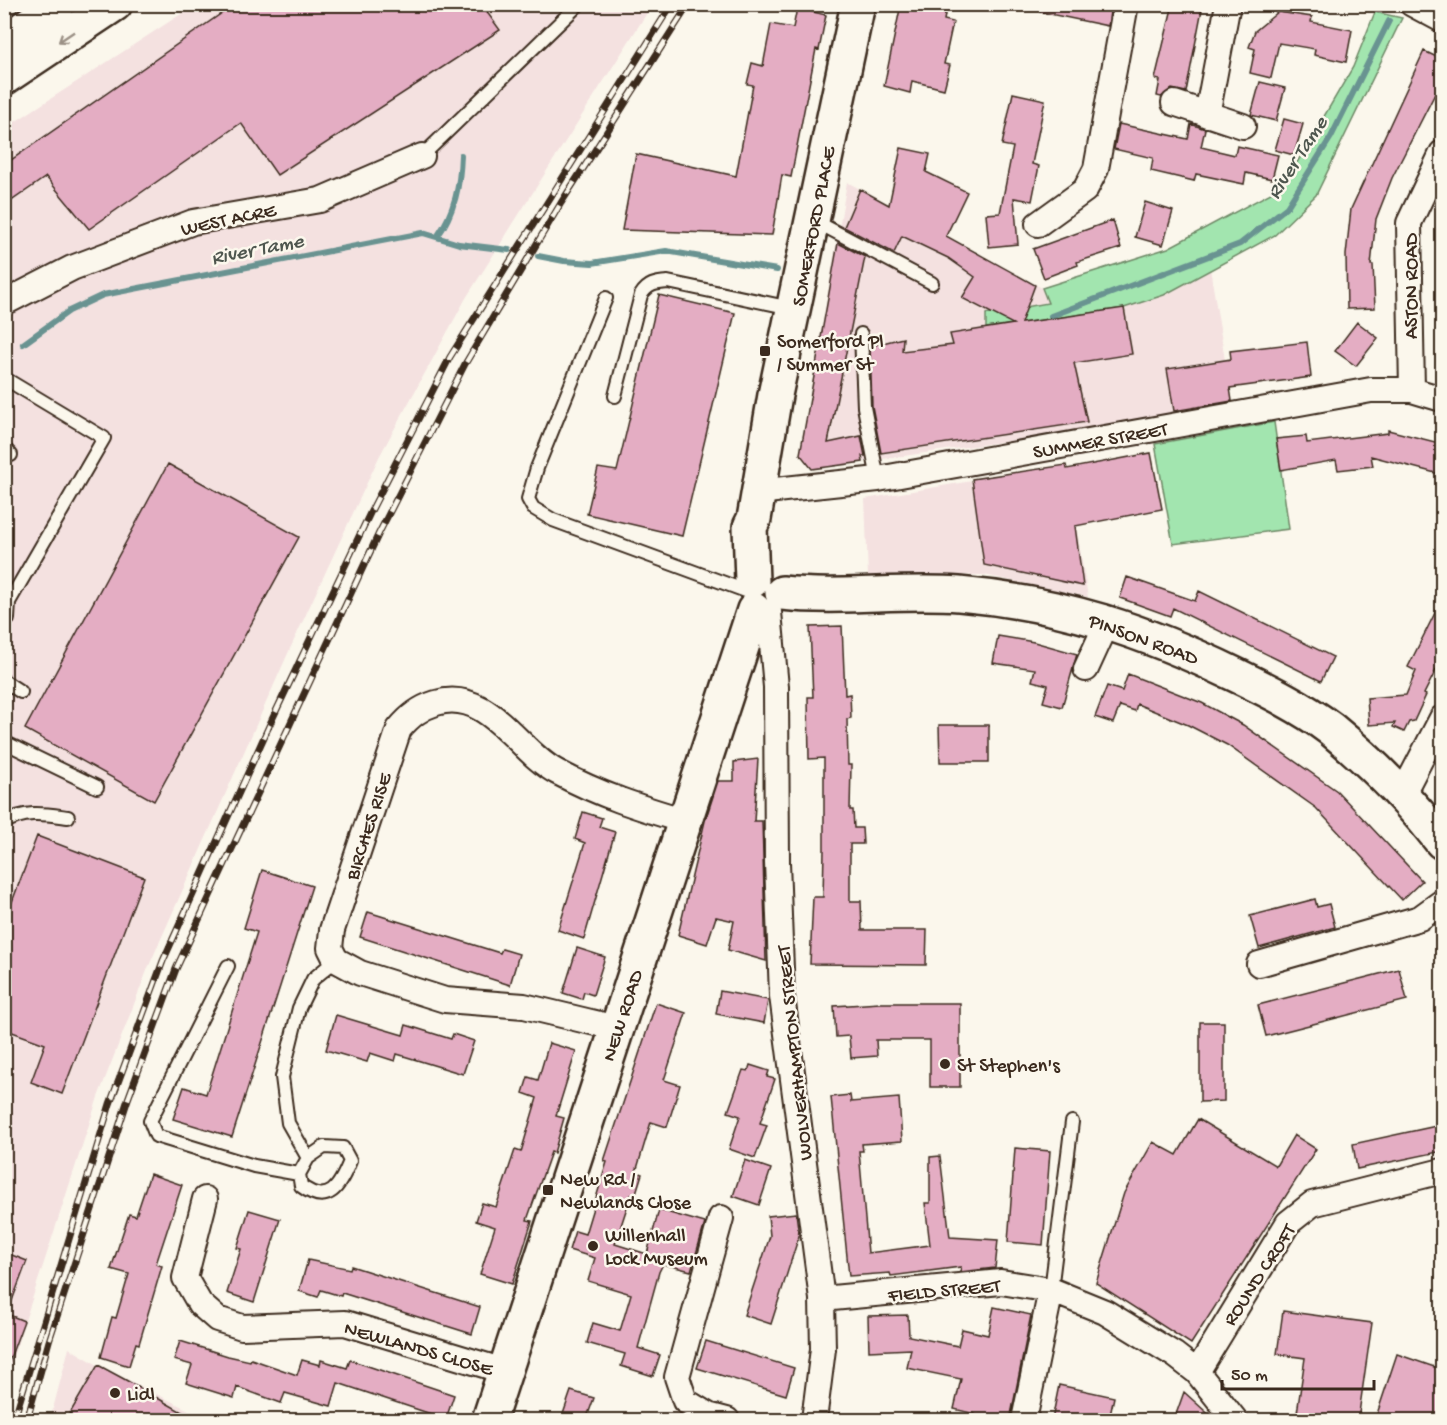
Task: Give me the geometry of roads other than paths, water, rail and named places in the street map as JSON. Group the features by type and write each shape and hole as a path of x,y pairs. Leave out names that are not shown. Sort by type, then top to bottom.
{"main road":[{"path":"4,42 58,4"},
{"path":"4,78 115,4"},
{"name":"SOMERFORD PLACE","path":"755,505 858,4"},
{"path":"755,505 760,525 762,594"},
{"name":"PINSON ROAD","path":"762,594 811,596 958,594 1032,605 1108,621 1170,645 1283,698 1330,729 1402,795 1443,842"},
{"name":"NEW ROAD","path":"489,1420 616,1028 762,594"}],"street":[{"path":"1038,224 1085,190 1096,170 1126,4"},
{"path":"1207,115 1228,4"},
{"path":"1412,4 1443,20"},
{"path":"1174,103 1243,126"},
{"name":"ASTON ROAD","path":"1412,390 1409,223 1443,153"},
{"name":"WEST ACRE","path":"4,303 72,268 193,222 320,200 422,156"},
{"name":"SUMMER STREET","path":"755,505 878,479 1371,390 1412,390 1443,399"},
{"name":"WOLVERHAMPTON STREET","path":"762,594 776,687 777,862 782,996 822,1299 823,1349 814,1420"},
{"path":"1086,669 1108,621"},
{"name":"BIRCHES RISE","path":"336,960 330,948 332,930 399,729 409,717 424,707 448,700 462,700 486,712 553,771 609,798 685,821"},
{"path":"1402,795 1443,718"},
{"path":"1259,964 1420,918 1443,902"},
{"path":"336,960 360,973 445,1000 524,1006 616,1028"},
{"name":"ROUND CROFT","path":"1197,1372 1288,1223 1312,1204 1443,1171"},
{"name":"NEWLANDS CLOSE","path":"205,1199 185,1278 200,1304 217,1319 242,1327 345,1323 504,1371"},
{"path":"721,1218 677,1377 685,1401 708,1415 727,1420"},
{"name":"FIELD STREET","path":"822,1299 1001,1282 1051,1290 1105,1312 1151,1339 1197,1372 1235,1420"},
{"path":"1024,1420 1051,1290"}],"lane":[{"path":"422,156 579,4"},
{"path":"812,219 932,283"},
{"path":"615,396 640,296 646,287 654,283 668,282 795,309"},
{"path":"606,298 537,468 528,499 533,508 553,520 762,594"},
{"path":"861,334 864,407 878,479"},
{"path":"4,378 104,438 9,602 8,619"},
{"path":"4,681 21,692"},
{"path":"4,742 97,787"},
{"path":"4,823 15,816 36,813 68,817"},
{"path":"308,1158 288,1123 282,1077 299,1008 313,979 336,960"},
{"path":"228,966 150,1121 156,1136 254,1166 299,1174"},
{"path":"1051,1290 1072,1122"},
{"path":"324,1147 343,1148 350,1161 340,1184 327,1194 313,1195 301,1186 299,1174 308,1158 324,1147"}],"waterway":[{"name":"River Tame","path":"1051,316 1240,244 1287,207 1331,137 1389,21"},
{"path":"437,237 448,218 455,198 461,155"},
{"name":"River Tame","path":"23,344 69,311 103,295 423,233 459,244 509,250"},
{"name":"River Tame","path":"538,256 592,263 666,251 777,270"}],"railway":[{"path":"14,1420 110,1104 163,961 269,726 371,511 450,357 672,4"},
{"path":"27,1420 49,1341 128,1099 176,969 379,533 465,364 561,203 689,4"}],"place":[{"name":"Somerford Pl / Summer St","path":"765,351"},
{"name":"St Stephen's","path":"945,1064"},
{"name":"New Rd / Newlands Close","path":"548,1190"},
{"name":"Willenhall Lock Museum","path":"593,1246"},
{"name":"Lidl","path":"115,1393"}]}
